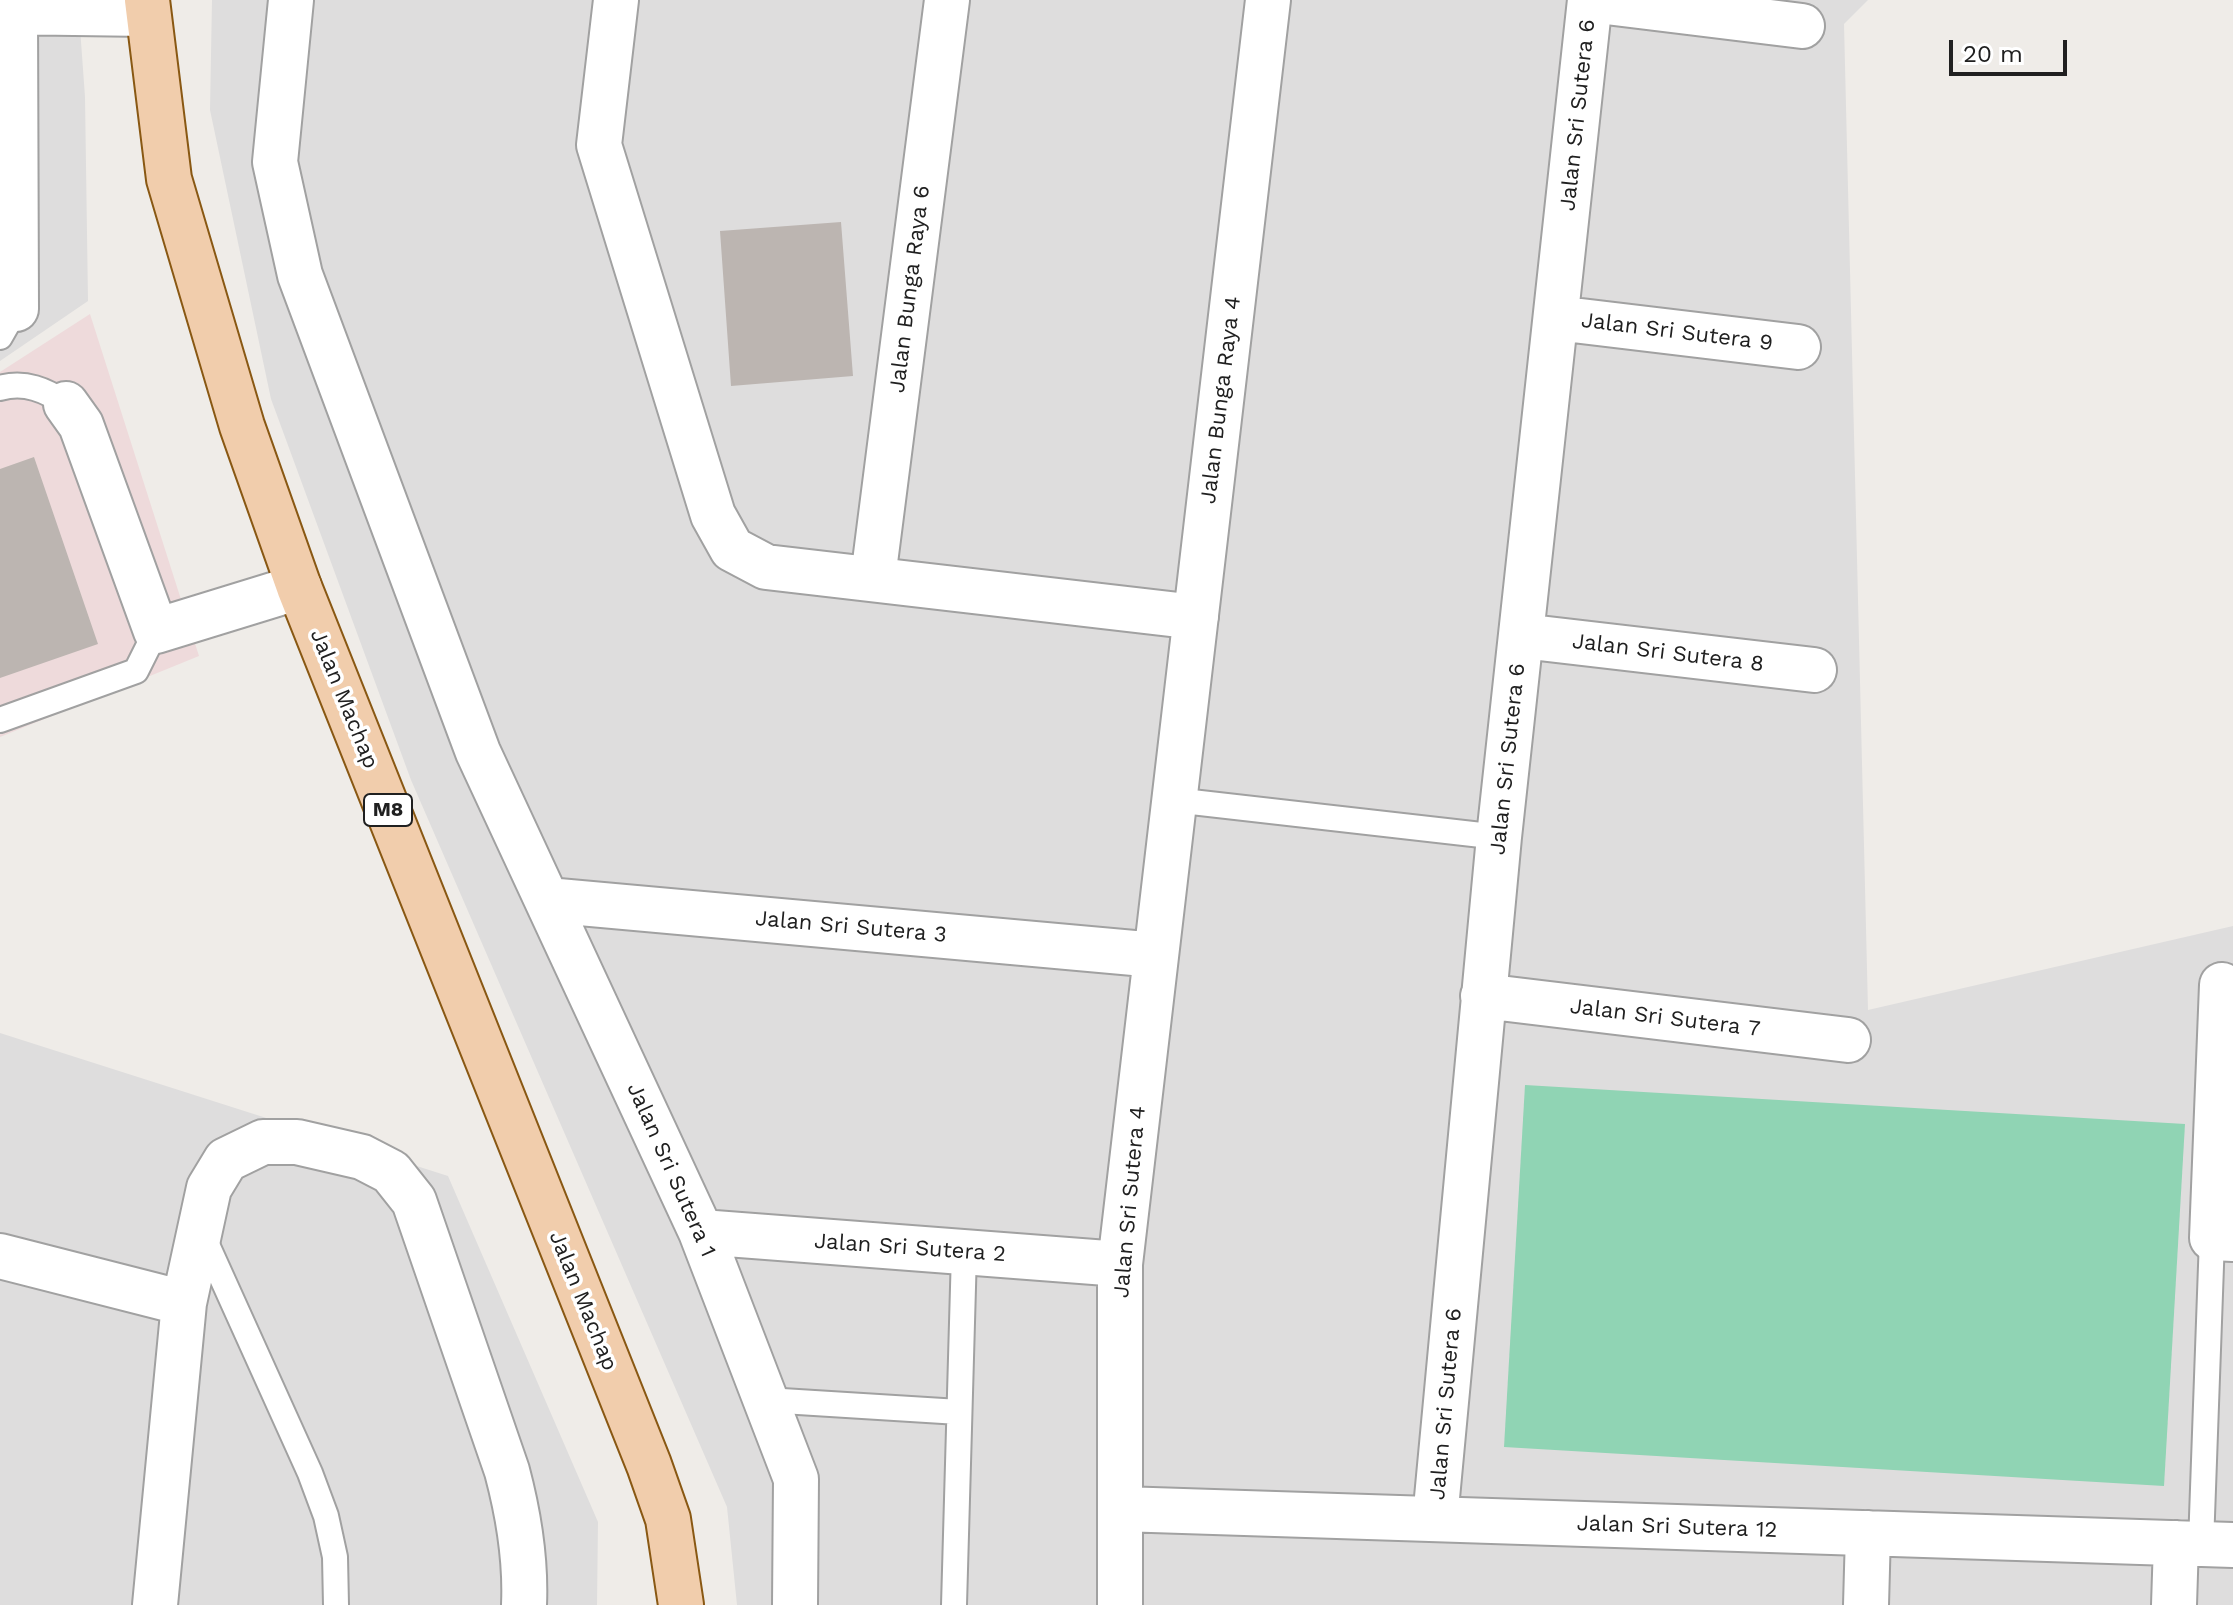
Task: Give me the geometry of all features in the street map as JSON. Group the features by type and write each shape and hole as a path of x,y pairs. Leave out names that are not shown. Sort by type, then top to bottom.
{"main road":[{"name":"Jalan Machap","path":"148,7 169,179 242,426 299,587 649,1465 668,1519 681,1605"}],"street":[{"name":"Jalan Sri Sutera 1","path":"291,0 275,162 300,275 478,752 701,1232 796,1479 795,1605"},
{"path":"616,0 599,145 713,515 732,549 766,567 1196,617"},
{"name":"Jalan Bunga Raya 6","path":"873,578 947,0"},
{"name":"Jalan Bunga Raya 4","path":"1174,800 1268,0"},
{"path":"1590,0 1802,26"},
{"name":"Jalan Sri Sutera 6","path":"1435,1519 1499,837 1590,0"},
{"path":"8,323 7,12 148,7"},
{"name":"Jalan Sri Sutera 9","path":"1556,318 1798,347"},
{"path":"66,404 81,425 156,631 299,587"},
{"name":"Jalan Sri Sutera 8","path":"1522,636 1814,670"},
{"name":"Jalan Sri Sutera 4","path":"1120,1605 1120,1264 1174,800"},
{"name":"Jalan Sri Sutera 3","path":"547,900 1156,955"},
{"path":"2222,985 2222,1238"},
{"name":"Jalan Sri Sutera 7","path":"1483,996 1848,1040"},
{"path":"155,1605 184,1303 209,1188 226,1160 263,1142 297,1142 362,1157 391,1172 414,1201 507,1471 519,1517 525,1573 524,1605"},
{"name":"Jalan Sri Sutera 2","path":"701,1232 1120,1264"},
{"path":"0,1256 184,1303"},
{"name":"Jalan Sri Sutera 12","path":"1121,1509 2203,1544"},
{"path":"1866,1605 1868,1533"},
{"path":"2174,1605 2203,1544"}],"lane":[{"path":"0,388 30,386 48,391 66,404"},
{"path":"0,720 136,671 156,631"},
{"path":"1174,800 1499,837"},
{"path":"200,1230 326,1516 335,1557 336,1605"},
{"path":"2203,1544 2222,1238"},
{"path":"954,1605 964,1252"},
{"path":"766,1400 959,1412"}],"shaded area":[{"path":"0,0 78,0 85,97 88,301 0,361"},
{"path":"212,0 1868,0 1844,24 1868,1010 2233,926 2233,1605 737,1605 727,1507 411,780 271,399 210,110"},
{"path":"90,314 199,656 0,737 0,372"},
{"path":"0,1033 448,1176 598,1522 597,1605 0,1605"}],"green space":[{"path":"1525,1085 2185,1124 2164,1486 1504,1447"}],"building":[{"path":"841,222 853,376 731,386 720,231"},
{"path":"34,457 98,644 0,678 0,469"}]}
